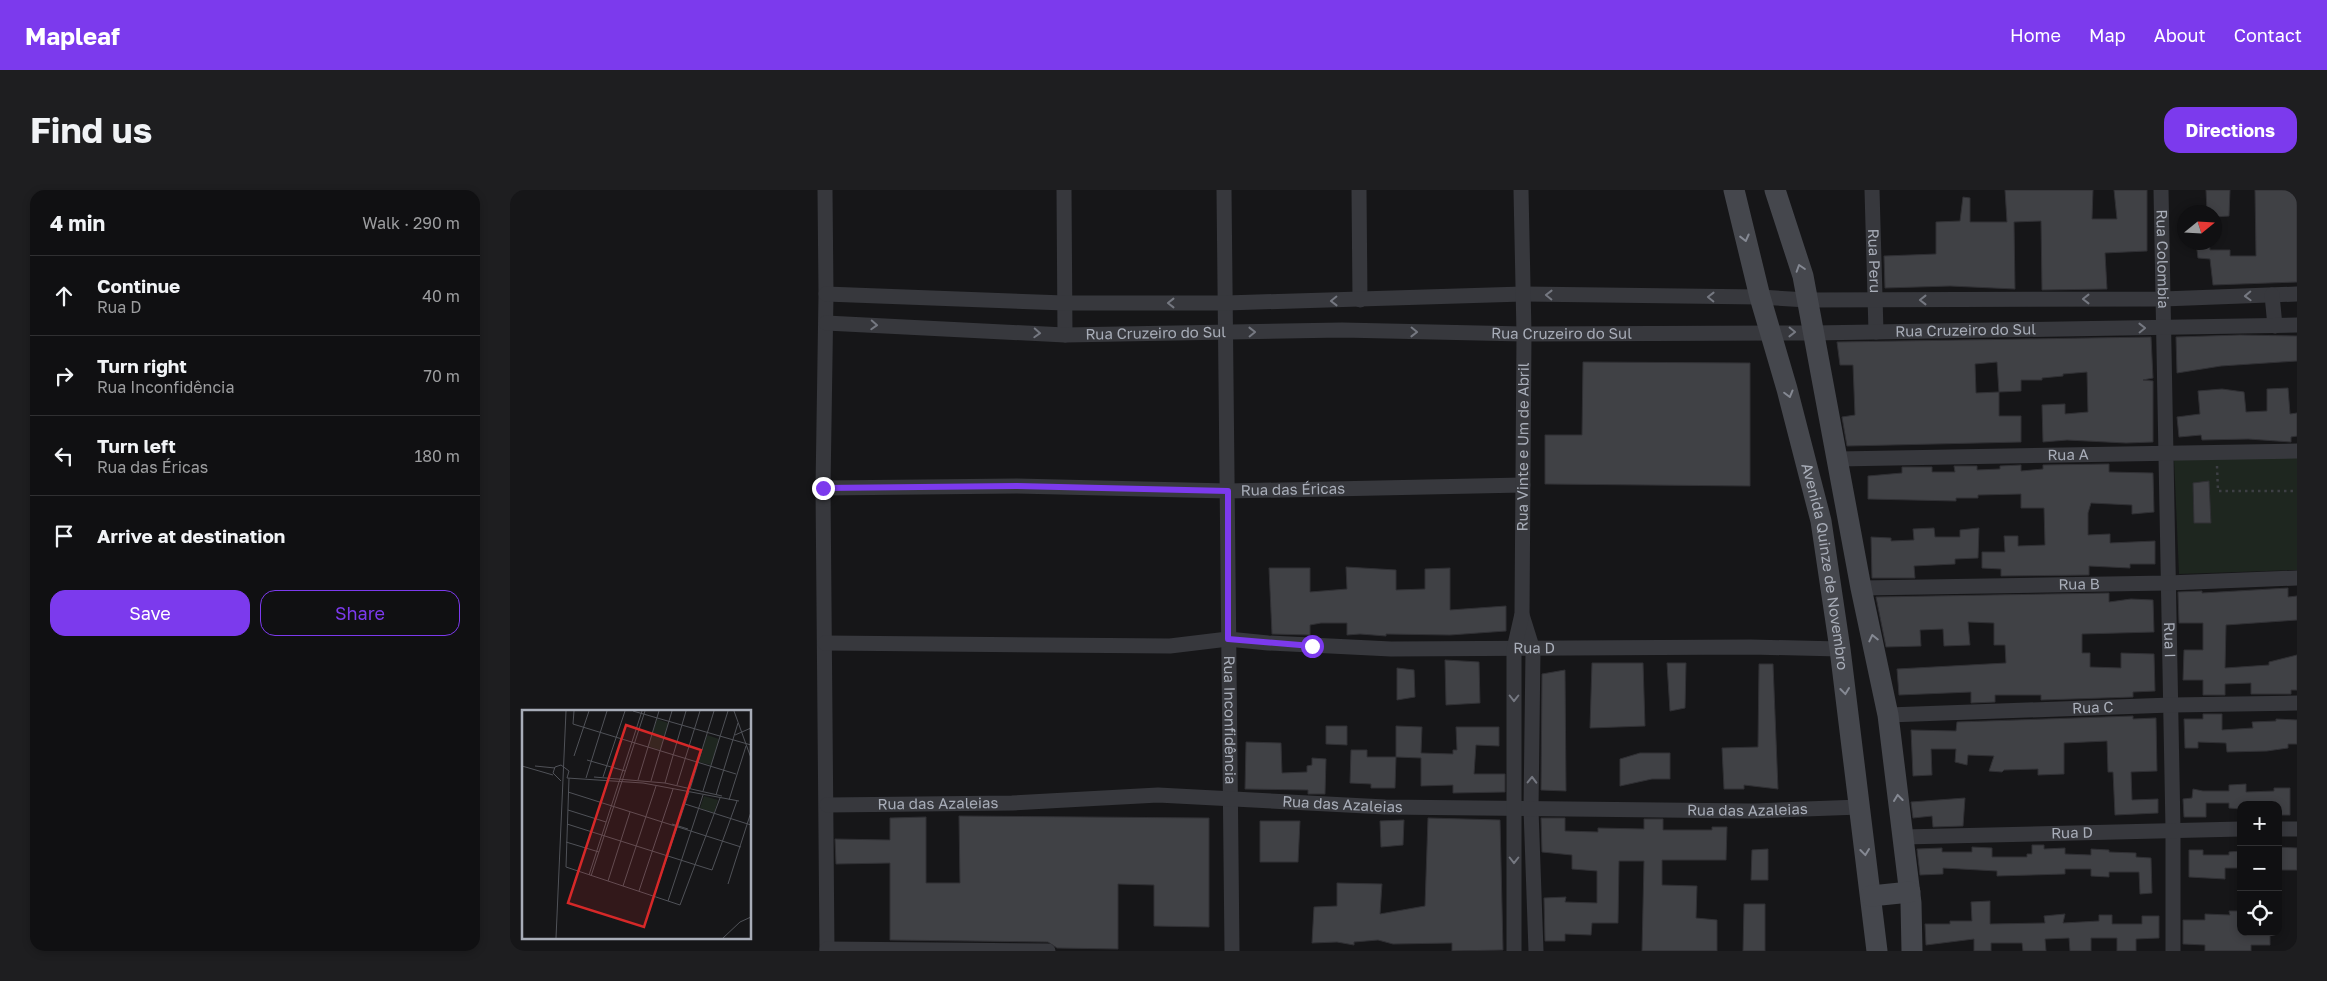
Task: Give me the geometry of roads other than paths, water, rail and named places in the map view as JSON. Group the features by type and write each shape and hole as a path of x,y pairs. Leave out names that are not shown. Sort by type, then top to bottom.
{"main road":[{"name":"Avenida Quinze de Novembro","path":"1734,190 1760,297 1822,521 1840,649 1877,951"},
{"path":"1775,190 1803,276 1861,588 1888,715 1910,892 1912,951"},
{"path":"1812,483 1839,466"},
{"path":"1871,896 1910,892"}],"street":[{"path":"825,190 826,323 823,488 827,950 1048,951"},
{"path":"1064,190 1065,335"},
{"name":"Rua Inconfidência","path":"1224,190 1232,951"},
{"path":"1360,190 1360,300"},
{"name":"Rua Vinte e Um de Abril","path":"1514,951 1514,649 1522,614 1524,334 1521,190"},
{"name":"Rua Peru","path":"1872,190 1876,332"},
{"name":"Rua Colombia","path":"2161,190 2163,328"},
{"name":"Rua Cruzeiro do Sul","path":"826,294 1066,303 1226,303 1523,294 1760,297 1807,300 2163,299 2297,294"},
{"path":"2272,295 2275,326"},
{"name":"Rua Cruzeiro do Sul","path":"826,323 1065,335 1342,330 1524,334 1814,333 2297,325"},
{"name":"Rua I","path":"2163,328 2171,704 2173,951"},
{"name":"Rua A","path":"1839,466 2166,452 2297,451"},
{"name":"Rua das Éricas","path":"823,488 1017,486 1228,491 1522,485"},
{"name":"Rua B","path":"1861,588 2297,578"},
{"name":"Rua Vinte e Um de Abril","path":"1522,614 1533,650 1531,809 1536,951"},
{"name":"Rua D","path":"825,643 1170,646 1228,639 1277,644 1391,649 1533,650 1751,646 1840,649"},
{"name":"Rua C","path":"1888,715 2171,704 2297,703"},
{"name":"Rua das Azaleias","path":"827,805 1012,803 1158,794 1376,806 1514,809 1753,811 1860,807"},
{"name":"Rua D","path":"1903,837 2237,830"},
{"path":"2282,830 2297,830"}]}
